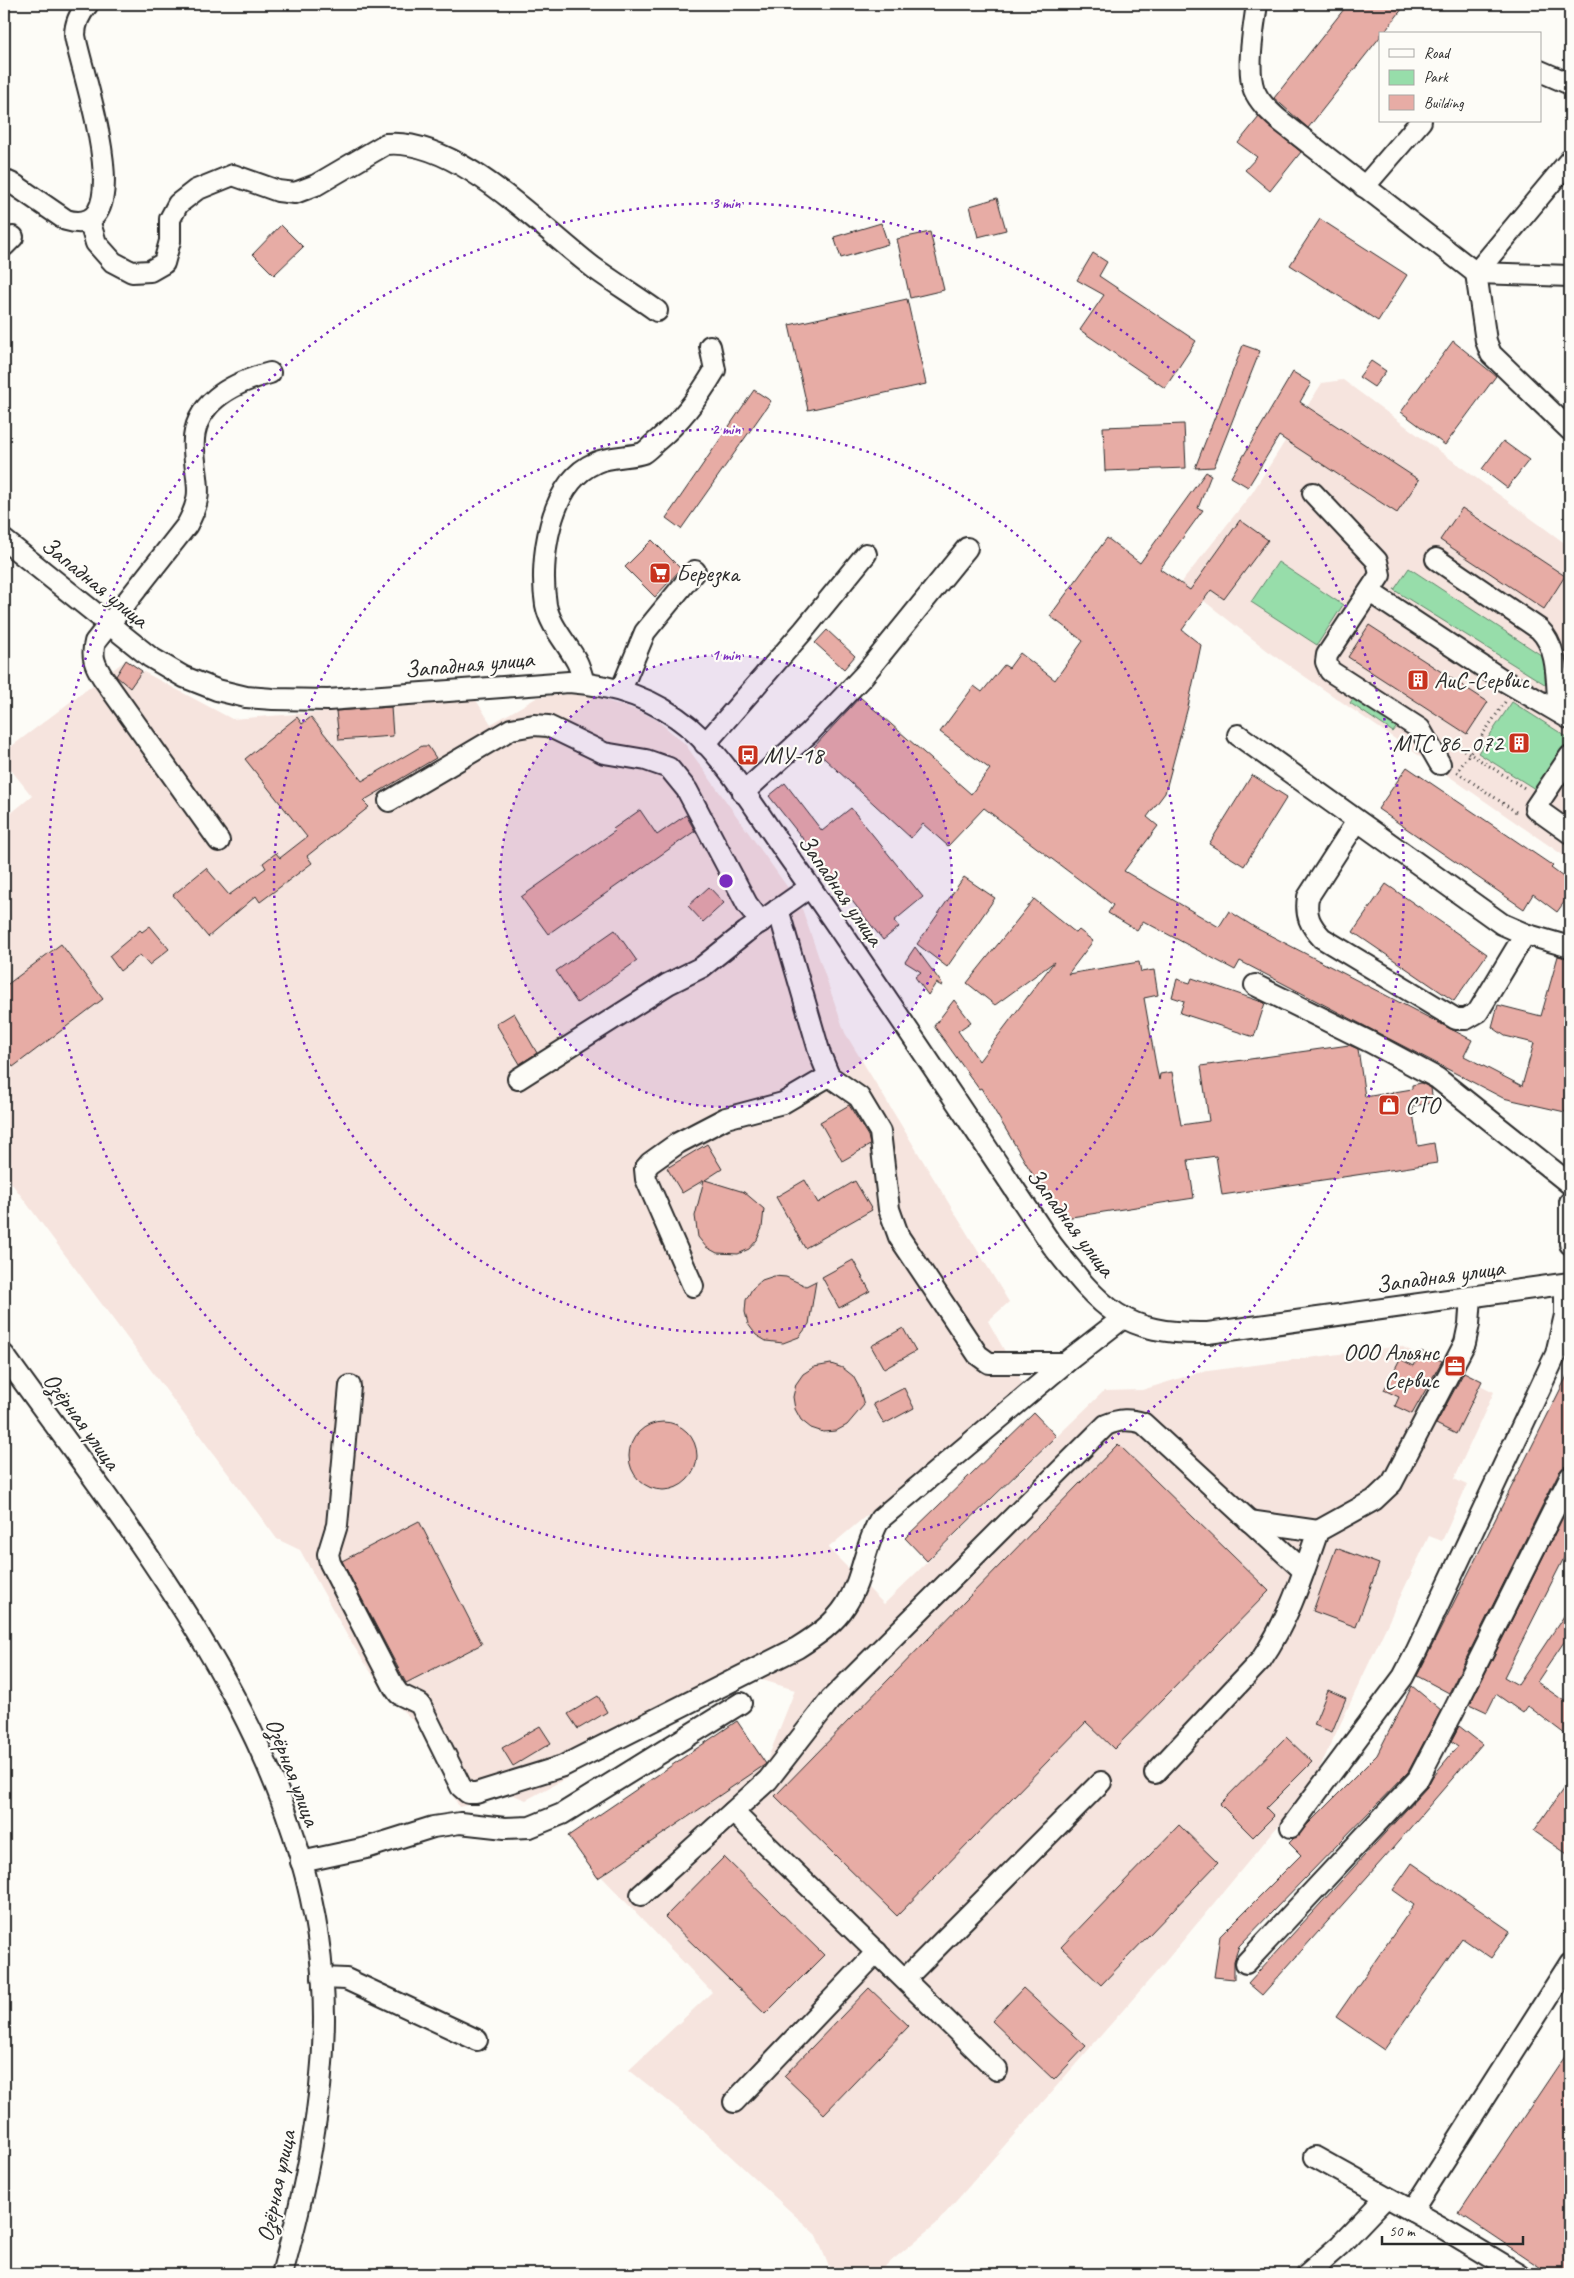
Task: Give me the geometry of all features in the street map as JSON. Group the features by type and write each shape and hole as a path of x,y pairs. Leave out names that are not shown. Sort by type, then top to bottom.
{"street":[{"path":"4,180 16,184 66,220 76,223 89,220 102,207 105,190 101,151 89,88 75,34 77,23 88,4"},
{"path":"1257,4 1252,76 1254,88 1260,100 1279,120 1476,273 1570,276"},
{"path":"1542,72 1570,84"},
{"path":"1364,187 1420,122"},
{"path":"89,220 96,243 112,262 132,272 150,271 164,263 170,241 170,219 178,204 196,190 233,175 278,191 295,192 316,185 386,144 398,143 414,146 447,158 493,186 536,218 593,267 657,310"},
{"path":"1570,160 1476,273 1486,341 1491,354 1570,430"},
{"path":"584,683 577,662 562,640 547,607 546,557 549,526 560,501 574,479 594,463 623,455 642,453 680,420 701,393 715,370 710,346"},
{"path":"219,841 95,664 92,657 95,642 187,524 194,512 199,497 199,479 193,440 196,427 205,410 220,394 234,386 270,373"},
{"path":"1313,493 1377,561 1380,574 1370,592 1327,654 1326,662 1330,671 1420,729 1440,764"},
{"name":"Западная улица","path":"4,540 108,626 150,657 184,677 217,690 246,696 328,700 551,682 584,683 621,690 669,712 690,728 705,744 743,793 810,887 1052,1245 1079,1280 1099,1300 1123,1318 1152,1330 1177,1334 1208,1333 1568,1283"},
{"path":"743,793 809,733 864,675 967,548"},
{"path":"705,744 804,630 866,554"},
{"path":"1436,559 1540,629 1549,638 1553,648 1565,716"},
{"path":"621,690 645,632 695,571"},
{"path":"1370,592 1515,686 1565,716"},
{"path":"389,801 506,732 522,726 548,726 604,753 646,760 669,768 688,790 747,904 761,922"},
{"path":"1238,735 1502,924 1524,934 1570,947"},
{"path":"1570,756 1538,804 1570,833"},
{"path":"1357,821 1308,897 1306,910 1310,925 1322,938 1456,1019 1466,1019 1478,1012 1524,934"},
{"path":"518,1078 668,984 702,967 810,887"},
{"path":"778,909 818,1048 829,1076 860,1097 880,1132 889,1209 899,1237 978,1355 989,1363 1065,1363"},
{"path":"1255,985 1370,1042 1437,1078 1570,1184"},
{"path":"693,1286 646,1179 645,1169 650,1163 678,1143 726,1118 783,1103 829,1076"},
{"path":"1570,1202 1570,1244"},
{"path":"1291,1827 1403,1677 1416,1652 1556,1354 1565,1315 1568,1283"},
{"path":"1250,1521 1318,1531 1374,1500 1392,1483 1464,1343 1469,1324 1471,1297"},
{"path":"350,1386 337,1525 328,1554 330,1563 394,1687 399,1694 420,1704 461,1787 468,1793 476,1793 563,1766 797,1648 819,1634 833,1622 846,1605 872,1534 880,1519 1065,1363 1123,1318"},
{"name":"Озёрная улица","path":"4,1355 158,1569 217,1663 243,1711 266,1764 301,1862 318,1943 324,2019 318,2109 300,2208 282,2274"},
{"path":"641,1895 768,1780 831,1699 1106,1425 1118,1420 1131,1420 1143,1423 1304,1571"},
{"path":"1246,1964 1418,1779 1459,1702 1570,1477"},
{"path":"1156,1773 1261,1660 1288,1616 1318,1531"},
{"path":"301,1862 366,1848 433,1827 460,1823 506,1828 530,1827 562,1814 741,1703"},
{"path":"905,1979 1101,1782"},
{"path":"733,1812 997,2070"},
{"path":"734,2102 877,1952"},
{"path":"1412,2211 1570,1963"},
{"path":"322,1978 346,1979 477,2040"},
{"path":"1315,2157 1519,2274"},
{"path":"1307,2274 1340,2245 1386,2197"}],"path":[{"path":"1446,740 1470,754 1538,804 1526,819 1458,772 1470,754 1515,686"}],"shaded area":[{"name":"АиС-Сервис","path":"1343,380 1570,547 1570,860 1268,651 1181,583 1252,493 1322,383"},
{"path":"126,660 142,671 232,719 476,700 491,724 538,697 569,694 595,697 639,711 657,720 685,744 801,906 845,1033 1009,1302 988,1321 1023,1384 828,1548 884,1604 1104,1391 1142,1390 1200,1372 1401,1346 1419,1355 1421,1351 1482,1381 1480,1385 1494,1392 1454,1479 1467,1485 1442,1541 1429,1536 1311,1786 1166,1961 936,2224 884,2267 866,2274 832,2274 816,2235 686,2115 629,2070 712,1992 601,1876 597,1878 568,1836 737,1721 766,1763 795,1690 753,1677 526,1800 508,1793 459,1807 417,1724 386,1695 349,1639 300,1550 277,1539 4,1173 4,1078 13,1070 4,1057 4,819 32,796 4,761 4,752"}],"green space":[{"path":"1278,562 1343,605 1317,645 1251,602"},
{"path":"1409,568 1547,659 1551,688 1394,590"},
{"path":"1357,693 1400,723 1393,732 1350,703"},
{"path":"1512,702 1570,739 1535,789 1478,753"}],"building":[{"path":"1348,4 1406,4 1385,32 1379,32 1379,38 1308,128 1274,98"},
{"path":"1259,117 1301,152 1270,191 1245,170 1257,157 1238,143"},
{"path":"997,198 1006,230 978,237 970,206"},
{"path":"1320,219 1407,275 1378,321 1290,265"},
{"path":"881,223 888,244 841,258 834,237"},
{"path":"281,225 303,247 274,275 253,254"},
{"path":"930,232 944,290 910,298 897,239"},
{"path":"1093,253 1107,262 1099,276 1196,341 1165,388 1080,330 1104,295 1077,280"},
{"path":"907,299 926,384 808,410 789,325"},
{"path":"1453,341 1496,376 1445,445 1401,412"},
{"path":"1243,345 1260,351 1214,467 1195,468"},
{"path":"1371,361 1386,371 1374,387 1359,377"},
{"path":"1293,372 1311,383 1300,402 1419,480 1397,513 1279,436 1248,487 1231,477"},
{"path":"754,390 771,401 681,529 666,518"},
{"path":"1184,424 1186,468 1105,471 1103,427"},
{"path":"1503,441 1529,460 1507,488 1482,469"},
{"path":"1206,472 1211,475 1198,508 1203,510 1160,569 1190,590 1240,520 1268,540 1224,599 1211,590 1182,630 1201,645 1188,707 1165,793 1147,817 1158,826 1124,871 1219,927 1229,911 1256,928 1472,1040 1464,1056 1522,1086 1534,1043 1505,1036 1492,1027 1498,1005 1541,1016 1558,956 1570,959 1570,1093 1565,1112 1503,1098 1240,961 1235,970 1143,921 1137,930 1108,913 1113,905 984,808 948,846 923,824 911,838 813,748 860,697 971,794 990,769 940,732 974,686 982,692 1004,665 1009,668 1020,653 1055,680 1083,641 1050,616 1107,538 1140,563"},
{"path":"1462,508 1565,576 1544,609 1440,540"},
{"path":"652,540 681,569 655,597 625,567"},
{"name":"АиС-Сервис","path":"1369,625 1488,702 1467,734 1348,657"},
{"path":"827,630 855,656 844,669 815,643"},
{"path":"126,660 142,671 130,688 116,676"},
{"path":"391,707 393,736 339,740 336,711"},
{"path":"297,717 302,724 311,717 362,781 422,746 428,746 436,758 363,801 369,807 307,856 312,863 260,902 256,896 208,937 173,895 206,868 229,895 266,868 263,863 276,853 280,858 307,837 245,759"},
{"path":"1407,767 1553,866 1551,868 1570,882 1570,894 1557,912 1533,894 1524,909 1378,809"},
{"path":"1252,775 1287,797 1244,866 1209,844"},
{"path":"785,783 822,831 851,808 923,897 894,921 899,927 883,940 769,796"},
{"path":"640,810 657,835 686,815 695,831 548,934 521,897 615,831 613,829"},
{"path":"964,877 995,898 947,967 917,944"},
{"path":"1386,884 1487,954 1454,1001 1353,932"},
{"path":"709,887 724,903 703,922 688,906"},
{"path":"1034,899 1076,933 1079,930 1093,941 1068,974 1139,962 1141,972 1154,970 1158,995 1144,998 1159,1080 1160,1074 1172,1072 1181,1125 1209,1121 1201,1066 1349,1045 1358,1049 1365,1097 1412,1089 1412,1085 1421,1083 1431,1088 1433,1103 1412,1106 1418,1146 1434,1143 1437,1163 1222,1195 1216,1156 1188,1160 1194,1198 1065,1218 1044,1184 1039,1185 981,1088 979,1089 934,1026 954,1000 971,1022 958,1031 979,1061 1054,962 995,1005 967,983"},
{"path":"150,926 169,949 149,965 140,955 120,971 109,956 140,930 142,932"},
{"path":"615,930 637,961 577,1003 556,971"},
{"path":"61,944 103,999 13,1067 4,1054 4,987"},
{"path":"915,947 943,985 936,983 928,995 915,977 921,972 905,962"},
{"path":"1192,978 1265,1003 1254,1037 1180,1013 1184,1001 1172,997 1177,979 1190,983"},
{"path":"514,1013 537,1053 520,1064 496,1024"},
{"path":"849,1105 868,1136 870,1145 842,1161 820,1122"},
{"path":"707,1144 722,1169 705,1180 744,1192 764,1209 762,1228 757,1240 749,1249 738,1254 717,1253 706,1247 698,1237 695,1216 704,1180 682,1193 667,1168"},
{"path":"805,1180 818,1203 855,1181 872,1210 805,1248 776,1197"},
{"path":"853,1260 870,1291 839,1308 822,1277"},
{"path":"774,1276 786,1277 806,1286 816,1281 809,1324 799,1337 783,1343 766,1341 756,1335 748,1324 745,1312 746,1300 752,1289 762,1280"},
{"path":"903,1328 916,1351 884,1369 871,1346"},
{"path":"1421,1351 1442,1361 1412,1414 1395,1406 1399,1397 1384,1390 1400,1359 1414,1366"},
{"path":"831,1364 843,1368 853,1376 859,1387 864,1405 847,1425 836,1431 823,1432 811,1428 801,1420 795,1409 793,1397 796,1384 803,1374 814,1367"},
{"path":"1570,1370 1570,1465 1564,1467 1559,1472 1449,1693 1417,1676"},
{"path":"1464,1372 1482,1381 1456,1434 1436,1424"},
{"path":"904,1388 914,1408 884,1424 873,1404"},
{"path":"1034,1413 1056,1436 927,1561 905,1538"},
{"path":"663,1422 676,1425 687,1432 694,1443 697,1456 694,1469 687,1480 676,1487 663,1490 650,1487 639,1480 632,1469 629,1456 632,1443 639,1432 650,1425"},
{"path":"1118,1444 1269,1591 1114,1749 1086,1722 897,1916 775,1796"},
{"path":"1570,1503 1570,1546 1504,1677 1518,1685 1570,1607 1570,1633 1537,1682 1570,1705 1570,1738 1528,1706 1523,1713 1496,1694 1487,1712 1470,1704"},
{"path":"419,1521 482,1644 406,1683 342,1561"},
{"path":"1336,1548 1379,1564 1356,1627 1313,1611"},
{"path":"1412,1686 1441,1710 1408,1772 1239,1946 1234,1961 1234,1979 1214,1977 1220,1936 1301,1855 1289,1843 1377,1755"},
{"path":"1328,1690 1346,1698 1332,1732 1314,1725"},
{"path":"598,1696 607,1712 578,1729 568,1714"},
{"path":"737,1721 766,1764 598,1878 568,1836"},
{"path":"540,1726 551,1743 513,1766 502,1748"},
{"path":"1459,1726 1482,1744 1392,1849 1262,1995 1248,1983 1427,1787 1433,1776 1458,1746 1451,1741"},
{"path":"1286,1737 1312,1762 1266,1808 1274,1816 1253,1837 1220,1804"},
{"path":"1570,1779 1570,1856 1534,1831"},
{"path":"1179,1825 1218,1863 1101,1985 1061,1947"},
{"path":"724,1857 824,1955 765,2014 665,1917"},
{"path":"1412,1863 1510,1931 1491,1958 1462,1938 1384,2050 1336,2017 1414,1905 1393,1890"},
{"path":"869,1988 909,2026 824,2114 784,2076"},
{"path":"1023,1988 1086,2046 1054,2080 992,2021"},
{"path":"1570,2048 1570,2274 1550,2274 1459,2213"}],"place":[{"name":"Березка","path":"660,573"},
{"name":"АиС-Сервис","path":"1418,680"},
{"name":"МТС 86_072","path":"1519,743"},
{"name":"МУ-18","path":"748,755"},
{"name":"СТО","path":"1389,1105"},
{"name":"ООО Альянс Сервис","path":"1455,1366"}]}
